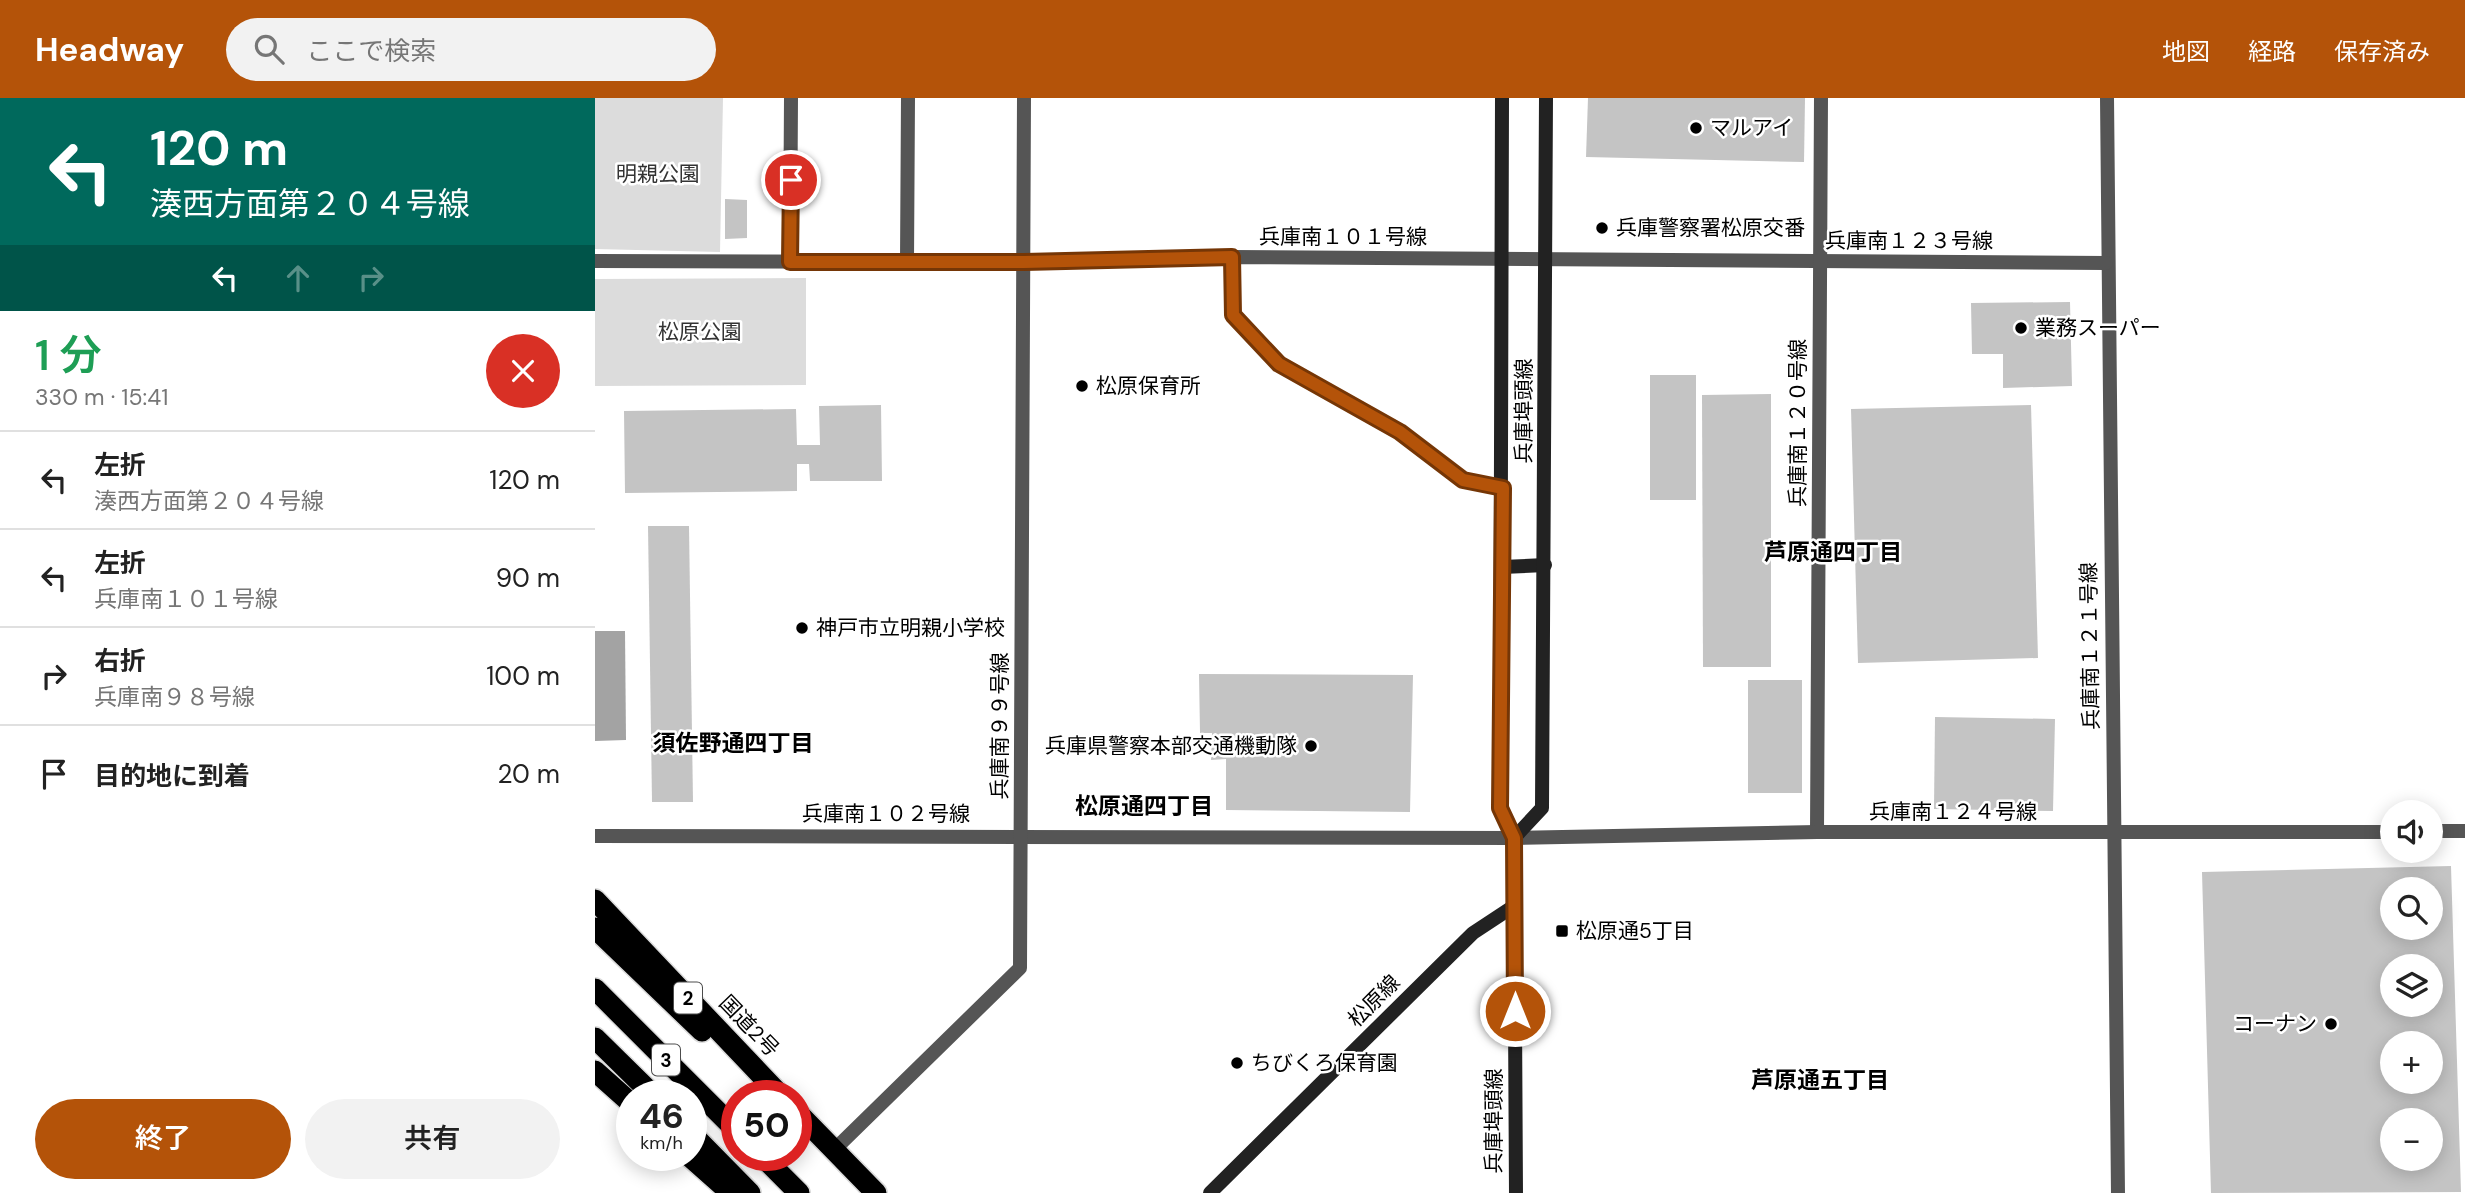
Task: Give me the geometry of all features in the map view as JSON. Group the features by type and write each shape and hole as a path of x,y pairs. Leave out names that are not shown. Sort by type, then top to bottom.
{"highway":[{"name":"国道2号","path":"595,900 766,1080"},
{"name":"3","path":"595,928 752,1080"},
{"name":"3","path":"595,989 721,1115"},
{"name":"3","path":"595,1038 638,1080"},
{"path":"595,1072 616,1090"},
{"path":"812,1127 876,1193"},
{"path":"812,1139 868,1193"},
{"path":"707,1149 750,1193"},
{"path":"706,1171 731,1193"},
{"path":"777,1171 799,1193"}],"main road":[{"name":"兵庫埠頭線","path":"1502,98 1500,808 1514,838 1516,1193"},
{"name":"兵庫埠頭線","path":"1514,838 1542,808 1546,98"},
{"path":"1502,566 1545,565"},
{"name":"松原線","path":"1209,1193 1473,933 1514,906"}],"street":[{"path":"790,262 791,98"},
{"path":"907,262 908,98"},
{"name":"兵庫南９９号線","path":"834,1150 1020,968 1024,98"},
{"name":"兵庫南１２０号線","path":"1817,832 1821,98"},
{"name":"兵庫南１２１号線","path":"2107,98 2106,262 2119,1193"},
{"path":"1232,257 1233,315 1279,364 1400,432 1463,480 1503,488"},
{"name":"兵庫南１０１号線","path":"595,261 1024,262 1232,257 1502,259"},
{"name":"兵庫南１２３号線","path":"1502,259 2106,262"},
{"path":"2443,831 2465,831"},
{"name":"兵庫南１２４号線","path":"1514,838 1817,832 2380,832"},
{"name":"兵庫南１０２号線","path":"595,836 1514,838"}],"green space":[{"name":"明親公園","path":"595,98 723,98 720,252 595,249"},
{"name":"松原公園","path":"806,278 806,385 595,386 595,279"}],"shaded area":[{"path":"595,631 625,631 626,740 595,741"}],"building":[{"name":"マルアイ","path":"1588,98 1805,98 1804,162 1586,157"},
{"path":"725,199 747,200 747,238 725,239"},
{"name":"業務スーパー","path":"2070,302 2072,386 2003,388 2003,354 1972,354 1971,303"},
{"path":"1650,375 1696,375 1696,500 1650,500"},
{"path":"1771,394 1771,667 1703,667 1702,395"},
{"path":"881,405 882,481 810,481 809,464 797,464 797,491 625,493 624,411 796,409 797,445 820,445 819,406"},
{"path":"2031,405 2038,658 1858,663 1851,409"},
{"path":"648,526 689,526 693,802 652,802"},
{"name":"兵庫県警察本部交通機動隊","path":"1199,674 1413,675 1410,812 1226,810 1226,759 1211,760 1212,733 1200,733"},
{"path":"1748,680 1802,680 1802,793 1748,793"},
{"path":"1935,717 2055,719 2053,811 1934,809"},
{"name":"コーナン","path":"2451,866 2461,1192 2211,1193 2202,872"}],"place":[{"name":"マルアイ","path":"1696,128"},
{"name":"兵庫警察署松原交番","path":"1602,228"},
{"name":"業務スーパー","path":"2021,328"},
{"name":"松原保育所","path":"1082,386"},
{"name":"神戸市立明親小学校","path":"802,628"},
{"name":"兵庫県警察本部交通機動隊","path":"1311,746"},
{"name":"松原通5丁目","path":"1562,931"},
{"name":"コーナン","path":"2331,1024"},
{"name":"ちびくろ保育園","path":"1237,1063"}],"district":[{"name":"芦原通四丁目","path":"1833,552"},
{"name":"須佐野通四丁目","path":"733,743"},
{"name":"松原通四丁目","path":"1144,806"},
{"name":"芦原通五丁目","path":"1820,1080"}],"route":[{"path":"791,180 790,262 1024,262 1232,257 1233,315 1279,364 1325,387 1400,432 1463,480 1503,488 1500,808 1514,838 1515,1011"}]}
